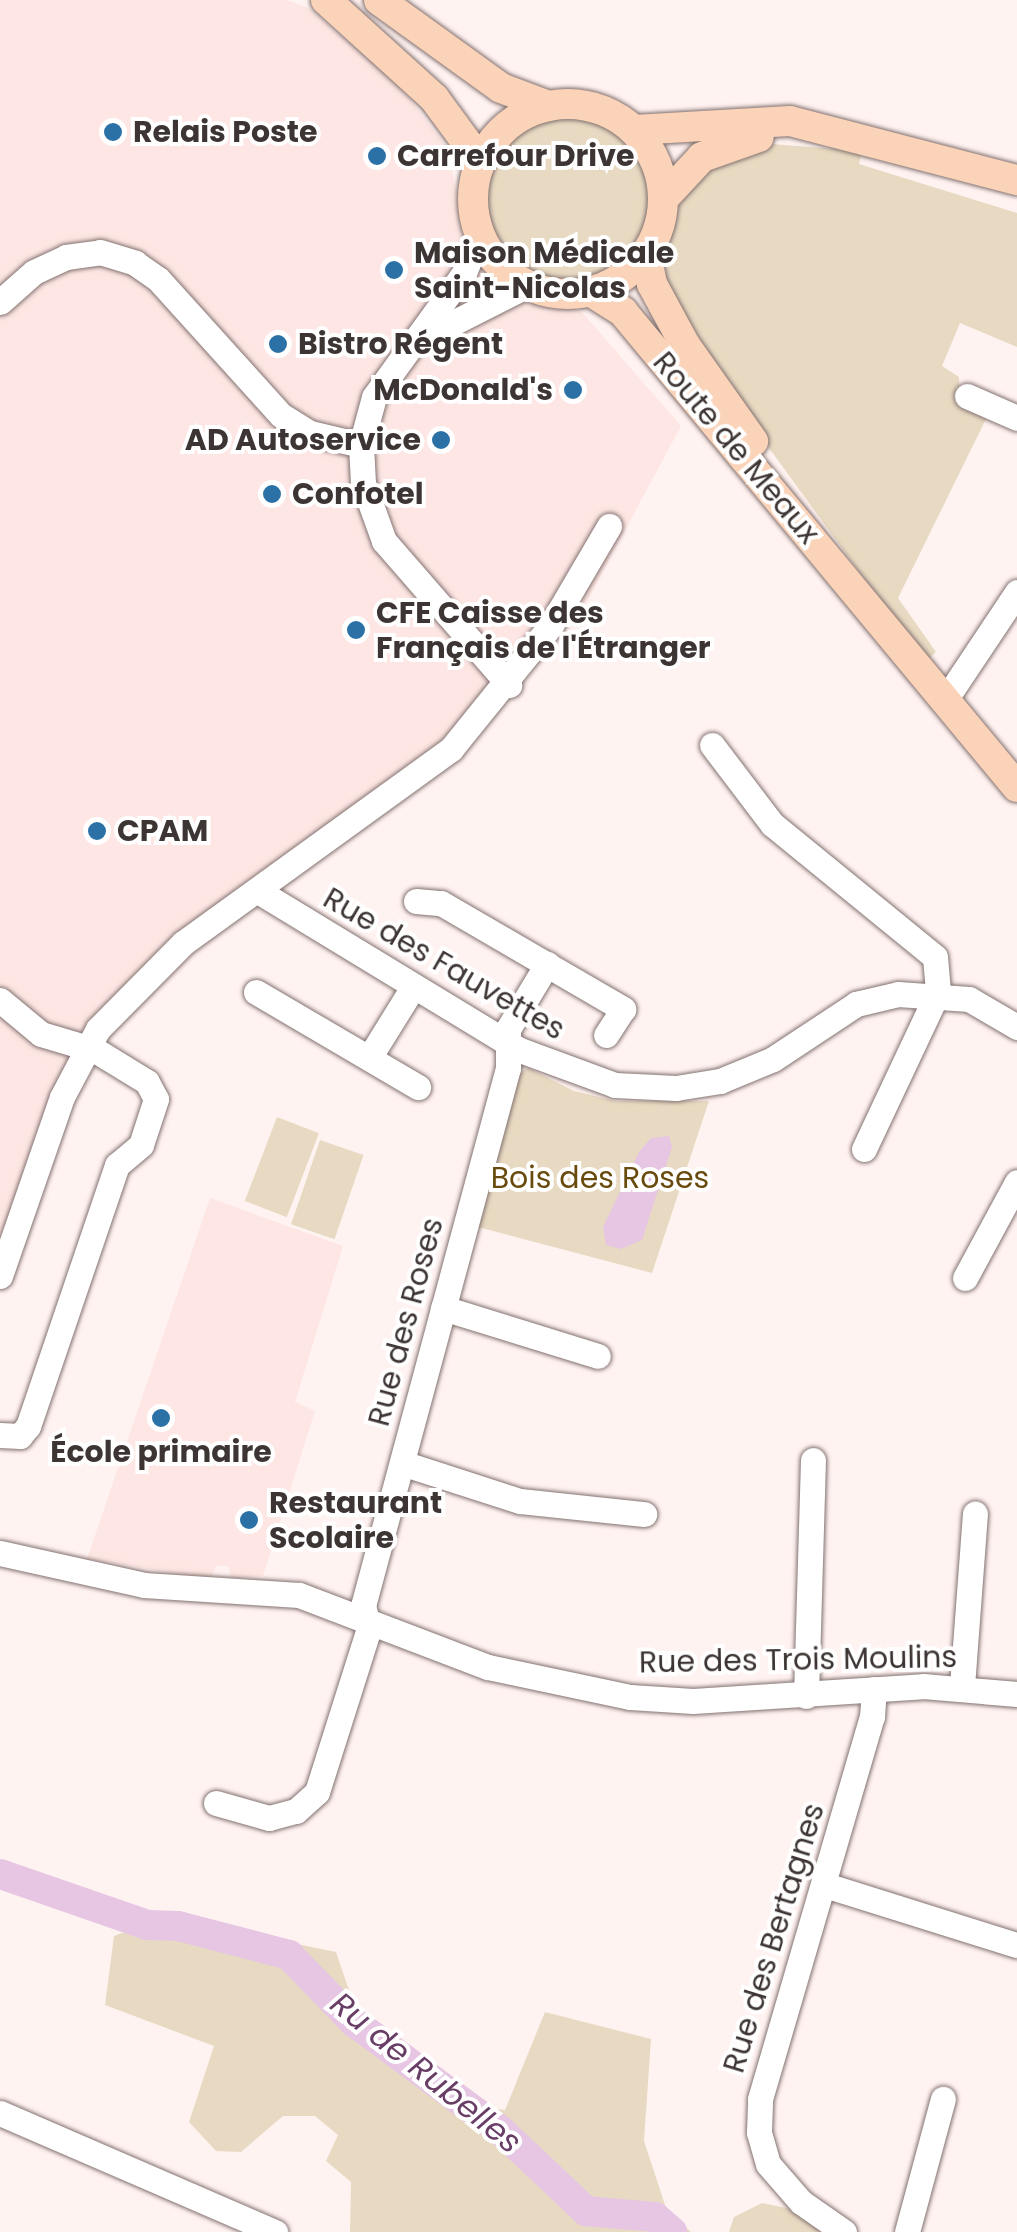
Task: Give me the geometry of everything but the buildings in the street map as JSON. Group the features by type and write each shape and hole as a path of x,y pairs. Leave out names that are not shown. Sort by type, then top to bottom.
{"main road":[{"path":"326,0 434,98 478,168"},
{"path":"379,0 501,88 549,106 592,107 634,130 668,133 770,120 1017,180"},
{"path":"549,106 505,128 478,168 473,197 480,234 500,266 528,285 554,293 590,292 622,276 646,255 663,199 702,157 740,140 856,138"},
{"path":"634,130 657,166 663,199"},
{"name":"Route de Meaux","path":"646,255 652,284 685,345 748,436 802,494 875,614"},
{"name":"Route de Meaux","path":"590,292 623,312 1017,787"}],"street":[{"path":"480,234 464,273 421,340 374,397 361,445 363,483 384,541 508,684"},
{"path":"0,302 34,272 66,257 100,252 135,262 158,279 281,415 310,433 361,445"},
{"path":"421,340 528,285"},
{"path":"967,396 1017,418"},
{"path":"0,1276 82,1049 141,979 451,748 508,684 609,526"},
{"path":"945,700 1017,592"},
{"path":"712,744 772,824 936,956 938,992 864,1149"},
{"name":"Rue des Fauvettes","path":"258,891 413,988 511,1044 583,1077 676,1088 760,1065 856,1004 938,992"},
{"path":"416,901 441,903 623,1008 606,1034"},
{"name":"Rue des Roses","path":"216,1803 268,1818 296,1810 316,1792 369,1628 363,1606 511,1044 508,1029 547,964"},
{"path":"369,1058 413,988"},
{"path":"256,992 418,1087"},
{"path":"938,992 970,998 1017,1027"},
{"path":"0,1000 41,1034 96,1050 147,1082 156,1100 140,1145 116,1165 28,1426 20,1436 0,1434"},
{"path":"965,1278 1017,1182"},
{"path":"443,1308 598,1356"},
{"path":"806,1696 813,1460"},
{"path":"402,1463 520,1501 644,1514"},
{"path":"962,1686 974,1513"},
{"name":"Rue des Trois Moulins","path":"0,1552 144,1585 299,1595 366,1616 488,1667 568,1687 692,1701 962,1686 1017,1694"},
{"name":"Rue des Bertagnes","path":"844,2232 782,2186 759,2132 767,2070 825,1885 874,1689"},
{"path":"825,1885 1017,1945"},
{"path":"908,2232 943,2100"},
{"path":"0,2114 275,2232"}],"shaded area":[{"path":"0,0 287,0 308,8 396,82 448,149 465,236 490,276 524,302 582,312 681,426 586,603 566,610 468,742 193,946 90,1048 0,1285"},
{"path":"669,1136 672,1147 642,1240 621,1249 606,1245 603,1227 639,1152 651,1138"},
{"path":"210,1198 343,1246 295,1402 315,1411 263,1576 232,1578 228,1566 216,1566 211,1579 87,1559"}],"green space":[{"path":"569,115 601,121 629,139 647,167 653,199 647,231 629,259 601,277 569,283 537,277 509,259 491,231 485,199 491,167 509,139 537,121"},
{"path":"772,144 862,151 859,164 1017,213 1017,347 960,323 942,366 959,377 960,401 987,417 898,598 936,652 925,662 755,429 666,283 665,259 680,198 697,173 732,153"},
{"name":"Bois des Roses","path":"528,1068 574,1091 616,1101 709,1101 652,1273 478,1227 516,1075"},
{"path":"277,1117 319,1133 287,1217 245,1201"},
{"path":"320,1140 363,1155 335,1239 291,1224"},
{"path":"164,1917 336,1952 355,2008 482,2107 505,2110 545,2012 651,2039 644,2141 667,2211 691,2232 350,2232 351,2182 326,2161 338,2135 315,2116 283,2116 241,2152 216,2151 189,2122 214,2046 105,2005 114,1936"},
{"path":"762,2203 796,2210 825,2232 729,2232 734,2217"}],"waterway":[{"name":"Ru de Rubelles","path":"0,1874 147,1925 178,1926 289,1955 355,2023 499,2129 586,2211 655,2217 672,2232"}],"place":[{"name":"Relais Poste","path":"113,132"},
{"name":"Carrefour Drive","path":"377,156"},
{"name":"Maison Médicale Saint-Nicolas","path":"394,270"},
{"name":"Bistro Régent","path":"278,344"},
{"name":"McDonald's","path":"573,390"},
{"name":"AD Autoservice","path":"441,440"},
{"name":"Confotel","path":"272,494"},
{"name":"CFE Caisse des Français de l'Étranger","path":"356,630"},
{"name":"CPAM","path":"97,831"},
{"name":"École primaire","path":"161,1418"},
{"name":"Restaurant Scolaire","path":"249,1520"}]}
